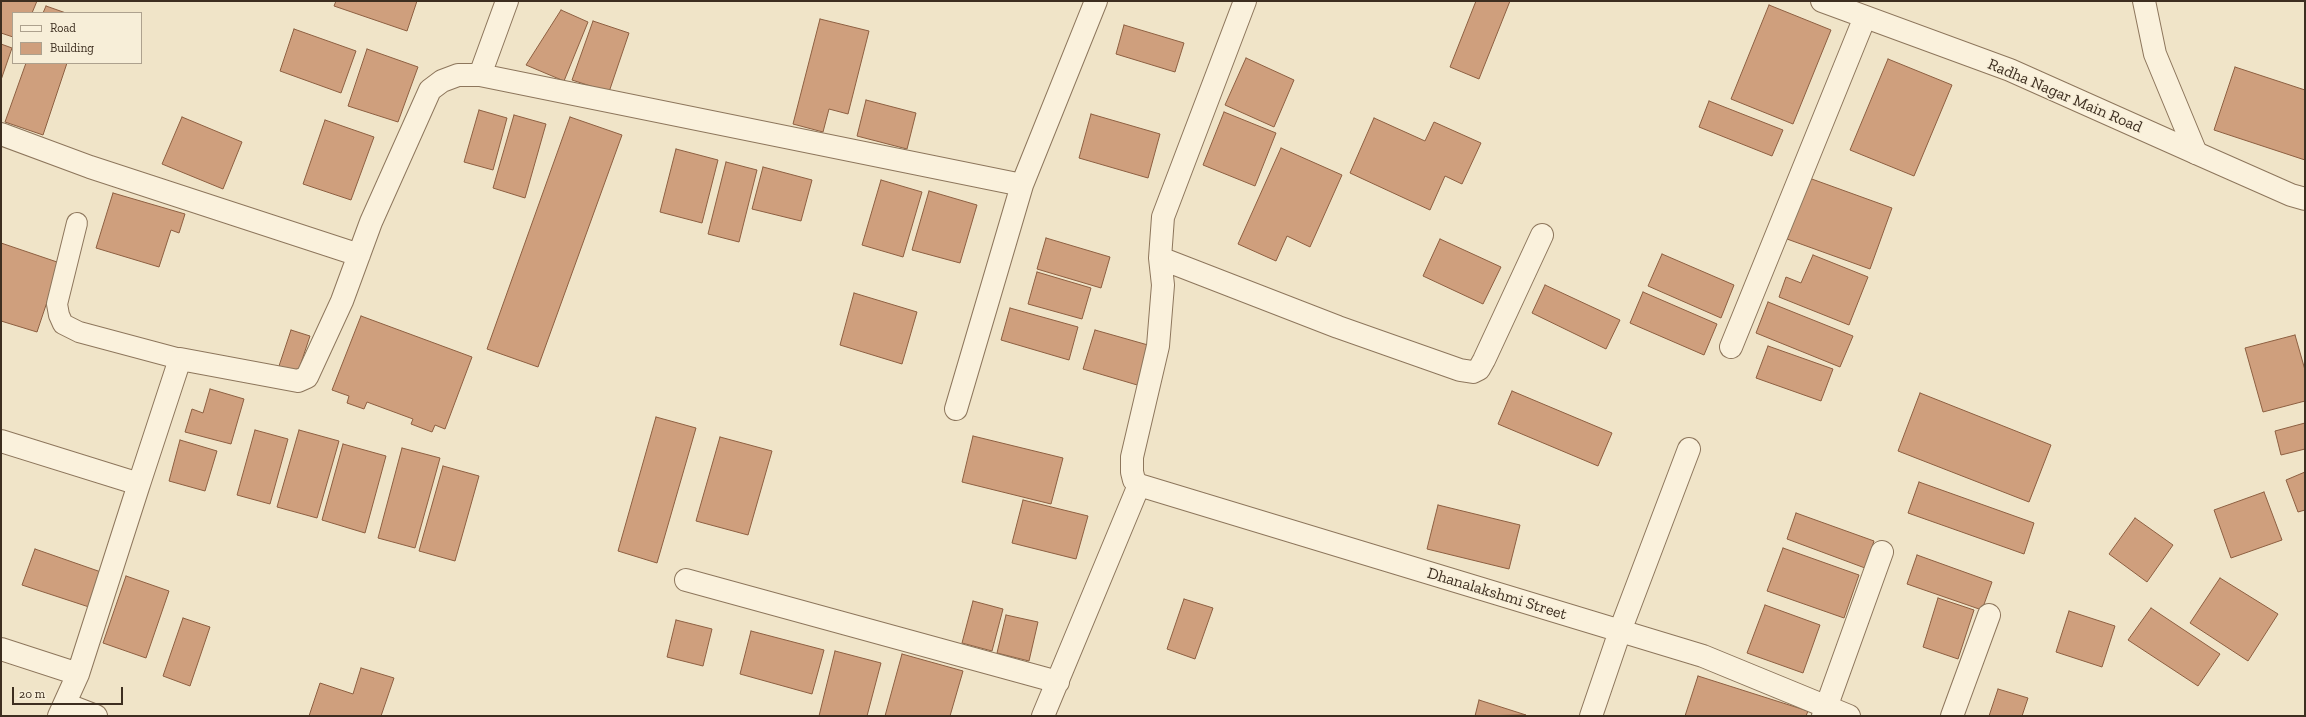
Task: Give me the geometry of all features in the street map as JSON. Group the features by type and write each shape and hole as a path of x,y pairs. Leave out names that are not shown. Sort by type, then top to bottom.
{"street":[{"path":"480,75 507,1"},
{"path":"956,409 1022,185 1096,1"},
{"path":"1044,716 1139,485 1134,480 1132,472 1132,457 1158,346 1163,285 1160,258 1163,217 1245,1"},
{"name":"Radha Nagar Main Road","path":"1822,1 2010,70 2291,195 2305,199"},
{"path":"2144,1 2155,54 2196,153"},
{"path":"1731,347 1865,17"},
{"path":"96,716 62,710 78,674 180,359 301,381 310,371 342,301 371,222 430,90 442,81 458,76 480,75 1022,185"},
{"path":"1,134 97,170 359,255"},
{"path":"1160,258 1338,327 1460,370 1473,372 1479,368 1484,360 1542,235"},
{"path":"1,441 139,484"},
{"path":"1591,716 1620,631 1689,449"},
{"name":"Dhanalakshmi Street","path":"1139,485 1703,656 1824,711 1849,716"},
{"path":"1824,711 1882,552"},
{"path":"686,580 1058,682"},
{"path":"1952,716 1989,615"},
{"path":"1,649 78,674"}],"lane":[{"path":"77,223 57,304 59,315 63,324 79,332 180,359"}],"building":[{"path":"1,1 37,1 32,12 12,12 12,37 1,33"},
{"path":"336,1 417,1 407,31 334,6"},
{"path":"1476,1 1510,1 1479,79 1450,67"},
{"path":"1769,5 1831,30 1793,124 1731,99"},
{"path":"46,6 63,12 43,12"},
{"path":"561,10 588,22 564,81 526,65"},
{"path":"820,19 869,31 848,114 829,109 823,132 793,124"},
{"path":"593,21 629,33 609,92 572,80"},
{"path":"1124,25 1184,43 1175,72 1116,54"},
{"path":"294,29 356,51 341,93 280,71"},
{"path":"1,44 12,48 1,80"},
{"path":"367,49 418,67 398,122 348,106"},
{"path":"1246,58 1294,80 1274,127 1225,105"},
{"path":"1888,59 1952,85 1914,176 1850,150"},
{"path":"26,64 67,64 43,135 5,122"},
{"path":"2235,67 2305,90 2305,160 2214,130"},
{"path":"866,100 916,113 907,149 857,136"},
{"path":"1709,101 1783,130 1772,156 1699,127"},
{"path":"479,110 507,118 493,170 464,162"},
{"path":"1224,112 1276,133 1255,186 1203,165"},
{"path":"1091,114 1160,134 1148,178 1079,158"},
{"path":"514,115 546,124 525,198 493,188"},
{"path":"182,117 242,142 223,189 162,164"},
{"path":"570,117 622,135 538,367 487,349"},
{"path":"1374,118 1425,141 1434,122 1481,143 1462,184 1445,176 1430,210 1350,173"},
{"path":"325,120 374,137 351,200 303,184"},
{"path":"1281,148 1342,175 1310,247 1287,236 1276,261 1238,244"},
{"path":"676,149 718,160 702,223 660,212"},
{"path":"726,162 757,170 739,242 708,234"},
{"path":"763,167 812,180 801,221 752,209"},
{"path":"1809,178 1892,208 1870,269 1787,239"},
{"path":"881,180 922,192 903,257 862,245"},
{"path":"929,191 977,205 960,263 912,250"},
{"path":"113,193 185,214 179,233 171,230 159,267 96,248"},
{"path":"1046,238 1110,257 1101,288 1037,269"},
{"path":"1440,239 1501,267 1483,304 1423,276"},
{"path":"1,243 60,263 37,332 1,321"},
{"path":"1662,254 1734,285 1721,318 1648,286"},
{"path":"1813,255 1868,277 1849,325 1779,297 1786,277 1801,283"},
{"path":"1037,272 1091,288 1082,319 1028,304"},
{"path":"1545,285 1620,320 1606,349 1532,313"},
{"path":"1643,292 1717,324 1704,355 1630,323"},
{"path":"854,293 917,312 902,364 840,345"},
{"path":"1768,302 1853,336 1840,367 1756,333"},
{"path":"1010,308 1078,327 1069,360 1001,340"},
{"path":"361,316 472,357 445,429 435,425 432,432 411,424 413,419 367,402 364,409 347,403 349,396 332,390"},
{"path":"291,330 310,336 296,378 277,372"},
{"path":"1095,330 1155,347 1144,387 1083,369"},
{"path":"2295,335 2305,370 2305,401 2263,412 2245,348"},
{"path":"1768,346 1833,369 1821,401 1756,378"},
{"path":"210,389 244,399 231,444 185,432 192,409 203,413"},
{"path":"1512,391 1612,433 1598,466 1498,424"},
{"path":"1920,393 2051,445 2029,502 1898,451"},
{"path":"656,417 696,428 657,563 618,551"},
{"path":"2305,423 2305,449 2281,455 2275,431"},
{"path":"255,430 288,439 270,504 237,495"},
{"path":"299,430 339,441 317,518 277,507"},
{"path":"973,436 1063,458 1051,504 962,482"},
{"path":"720,437 772,451 748,535 696,521"},
{"path":"180,440 217,451 205,491 169,481"},
{"path":"343,444 386,456 365,533 322,520"},
{"path":"402,448 440,458 415,548 378,538"},
{"path":"443,466 479,476 455,561 419,551"},
{"path":"2305,472 2305,510 2298,512 2286,480"},
{"path":"1919,482 2034,523 2024,554 1908,513"},
{"path":"2264,492 2282,540 2231,558 2214,510"},
{"path":"1023,500 1088,516 1076,559 1012,543"},
{"path":"1438,505 1520,525 1509,569 1427,549"},
{"path":"1796,513 1874,541 1865,568 1787,539"},
{"path":"2135,518 2173,545 2147,582 2109,554"},
{"path":"1783,548 1859,575 1844,618 1767,591"},
{"path":"35,549 101,572 89,607 22,585"},
{"path":"1917,555 1992,582 1982,610 1907,584"},
{"path":"126,576 169,591 146,658 103,643"},
{"path":"2220,578 2278,614 2248,661 2190,623"},
{"path":"1938,598 1974,610 1958,659 1923,647"},
{"path":"1184,599 1213,608 1195,659 1167,649"},
{"path":"973,601 1003,609 992,651 962,643"},
{"path":"1765,605 1820,625 1803,673 1747,653"},
{"path":"2151,608 2220,654 2198,686 2128,640"},
{"path":"2069,611 2115,626 2102,667 2056,652"},
{"path":"1006,615 1038,622 1029,661 997,653"},
{"path":"183,618 210,627 190,686 163,676"},
{"path":"676,620 712,629 703,666 667,657"},
{"path":"751,631 824,650 812,694 740,674"},
{"path":"835,651 881,663 867,716 819,716"},
{"path":"902,654 963,671 950,716 885,716"},
{"path":"361,668 394,678 381,716 309,716 320,683 353,694"},
{"path":"1698,676 1808,711 1806,716 1685,716"},
{"path":"1998,689 2028,698 2022,716 1989,716"},
{"path":"1479,700 1526,715 1475,716"}]}
